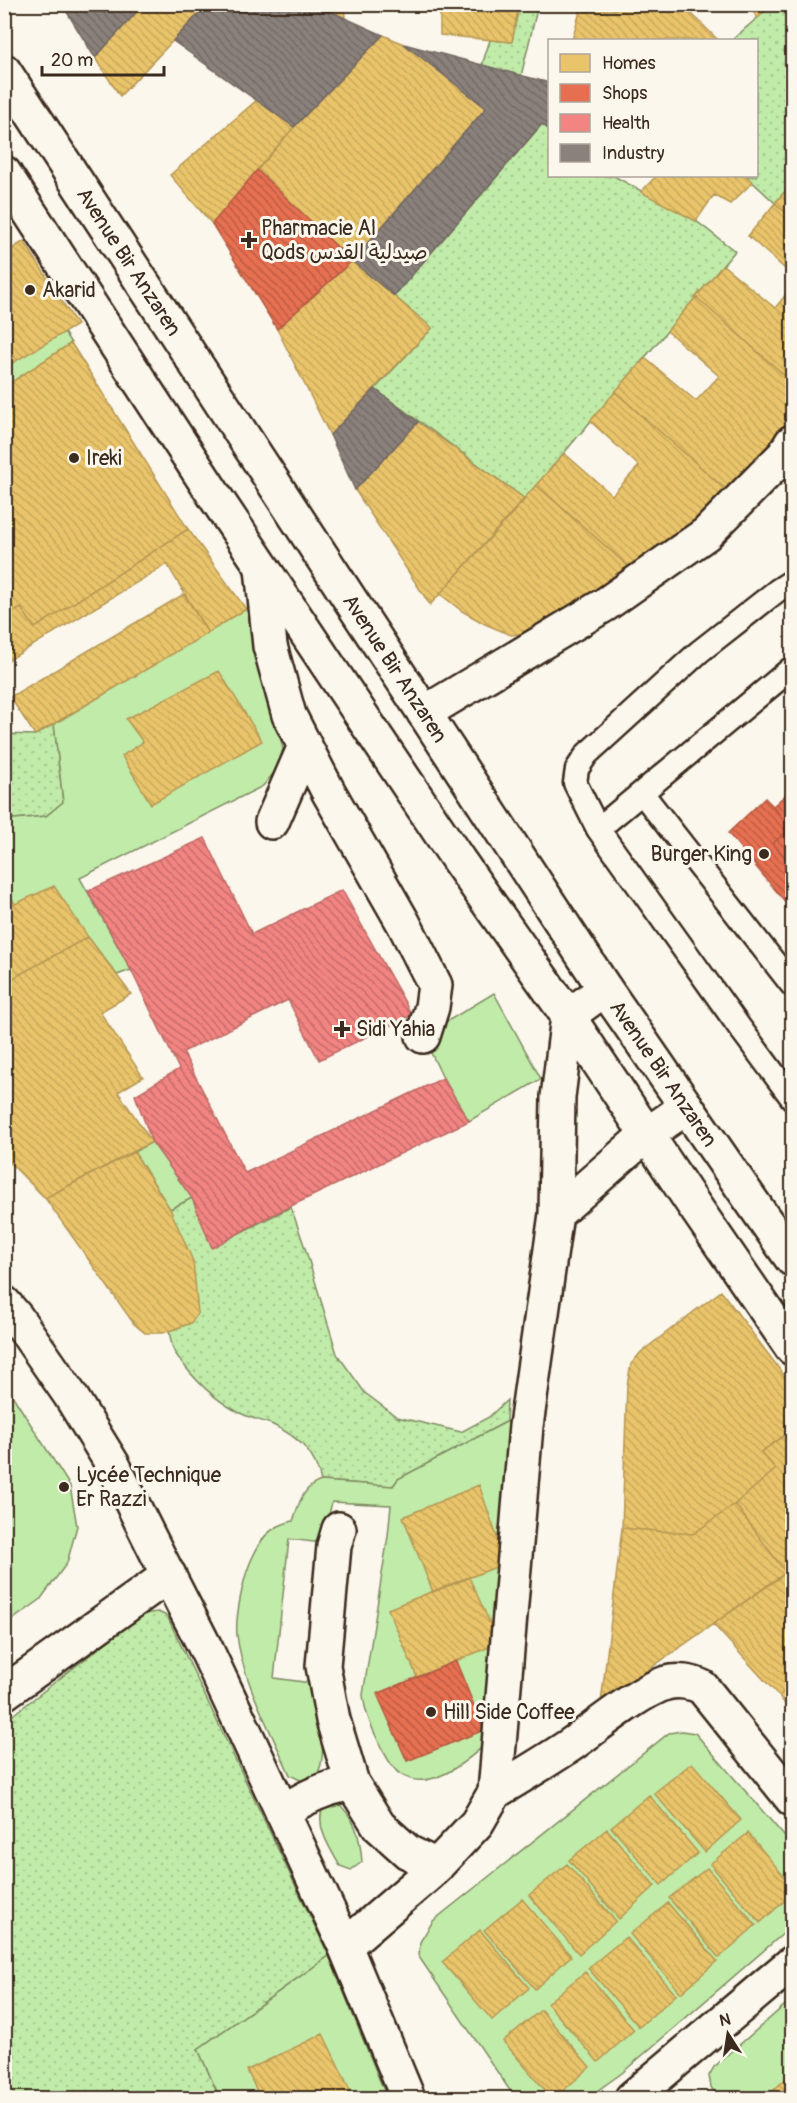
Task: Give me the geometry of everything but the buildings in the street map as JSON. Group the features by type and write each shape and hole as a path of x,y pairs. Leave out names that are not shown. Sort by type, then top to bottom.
{"street":[{"name":"Avenue Bir Anzaren","path":"4,71 605,989 730,1173 792,1259"},
{"path":"4,173 262,568 792,1348"},
{"path":"424,713 606,604 706,534 784,455 792,442"},
{"path":"262,568 270,646 289,715 328,791 404,924 435,985 432,1007 423,1036"},
{"path":"272,822 305,746"},
{"path":"345,1946 437,1866 477,1823 495,1792 526,1426 556,1214 558,1097 568,1016 605,989"},
{"path":"556,1214 646,1135 687,1107"},
{"path":"4,1303 70,1395 101,1445 207,1651 345,1946 408,2098"},
{"path":"339,1529 334,1546 323,1666 333,1720 352,1783 380,1826 408,1852 437,1866"},
{"path":"4,1693 168,1575"},
{"path":"495,1792 568,1747 646,1694 667,1683 685,1682 702,1687 792,1799"},
{"path":"282,1812 311,1794 352,1783"},
{"path":"644,2095 792,1963"}],"lane":[{"path":"792,581 699,652 587,754 577,769 575,783 598,829 792,1098"},
{"path":"598,829 792,668"},
{"path":"642,793 792,985"}],"green space":[{"path":"519,5 538,5 521,76 482,65 490,40 512,42"},
{"path":"772,5 792,5 792,183 775,203 747,177 758,177 758,39 733,39"},
{"path":"542,124 548,129 548,177 616,177 696,221 735,251 525,499 375,389 432,328 394,296"},
{"name":"Akarid","path":"4,240 71,343 5,387 4,387"},
{"path":"246,609 255,633 283,749 277,769 263,786 80,878 131,970 117,975 88,937 5,983 4,820 46,816 63,802 54,724"},
{"path":"54,724 63,802 46,816 5,820 5,734 35,735"},
{"path":"494,993 541,1079 469,1121 443,1078 423,1036"},
{"path":"152,1142 192,1198 170,1209 134,1152"},
{"path":"192,1198 212,1247 291,1207 337,1354 365,1393 397,1417 461,1432 489,1417 507,1400 506,1422 398,1479 393,1486 321,1481 315,1462 298,1441 273,1425 242,1414 220,1401 195,1378 174,1351 169,1331 191,1323 198,1313 170,1209"},
{"path":"5,1384 70,1486 77,1526 67,1563 40,1600 5,1625"},
{"path":"516,1419 486,1744 457,1767 434,1778 411,1779 400,1774 389,1762 370,1722 363,1695 391,1505 332,1502 322,1543 289,1539 274,1678 311,1683 319,1719 322,1748 322,1761 312,1780 302,1781 290,1775 251,1688 237,1635 238,1609 245,1579 261,1541 277,1527 293,1521 305,1492 309,1487 321,1481 393,1486 398,1479 506,1422"},
{"path":"158,1612 167,1616 329,1956 198,2049 220,2098 5,2098 5,1721 143,1614"},
{"path":"682,1731 695,1733 792,1845 792,1926 622,2073 587,2098 515,2098 419,1957 420,1942 433,1921 669,1733"},
{"path":"336,1801 352,1821 360,1844 362,1862 351,1870 340,1866 327,1844 322,1828 321,1812 324,1804"},
{"path":"329,1956 387,2098 220,2098 198,2049"},
{"path":"792,1999 792,2098 718,2098 711,2087 709,2076 714,2067"}],"place":[{"name":"Pharmacie Al Qods صيدلية القدس","path":"249,240"},
{"name":"Akarid","path":"30,290"},
{"name":"Ireki","path":"74,458"},
{"name":"Burger King","path":"764,854"},
{"name":"Sidi Yahia","path":"342,1029"},
{"name":"Lycée Technique Er Razzi","path":"64,1487"},
{"name":"Hill Side Coffee","path":"431,1712"}]}
